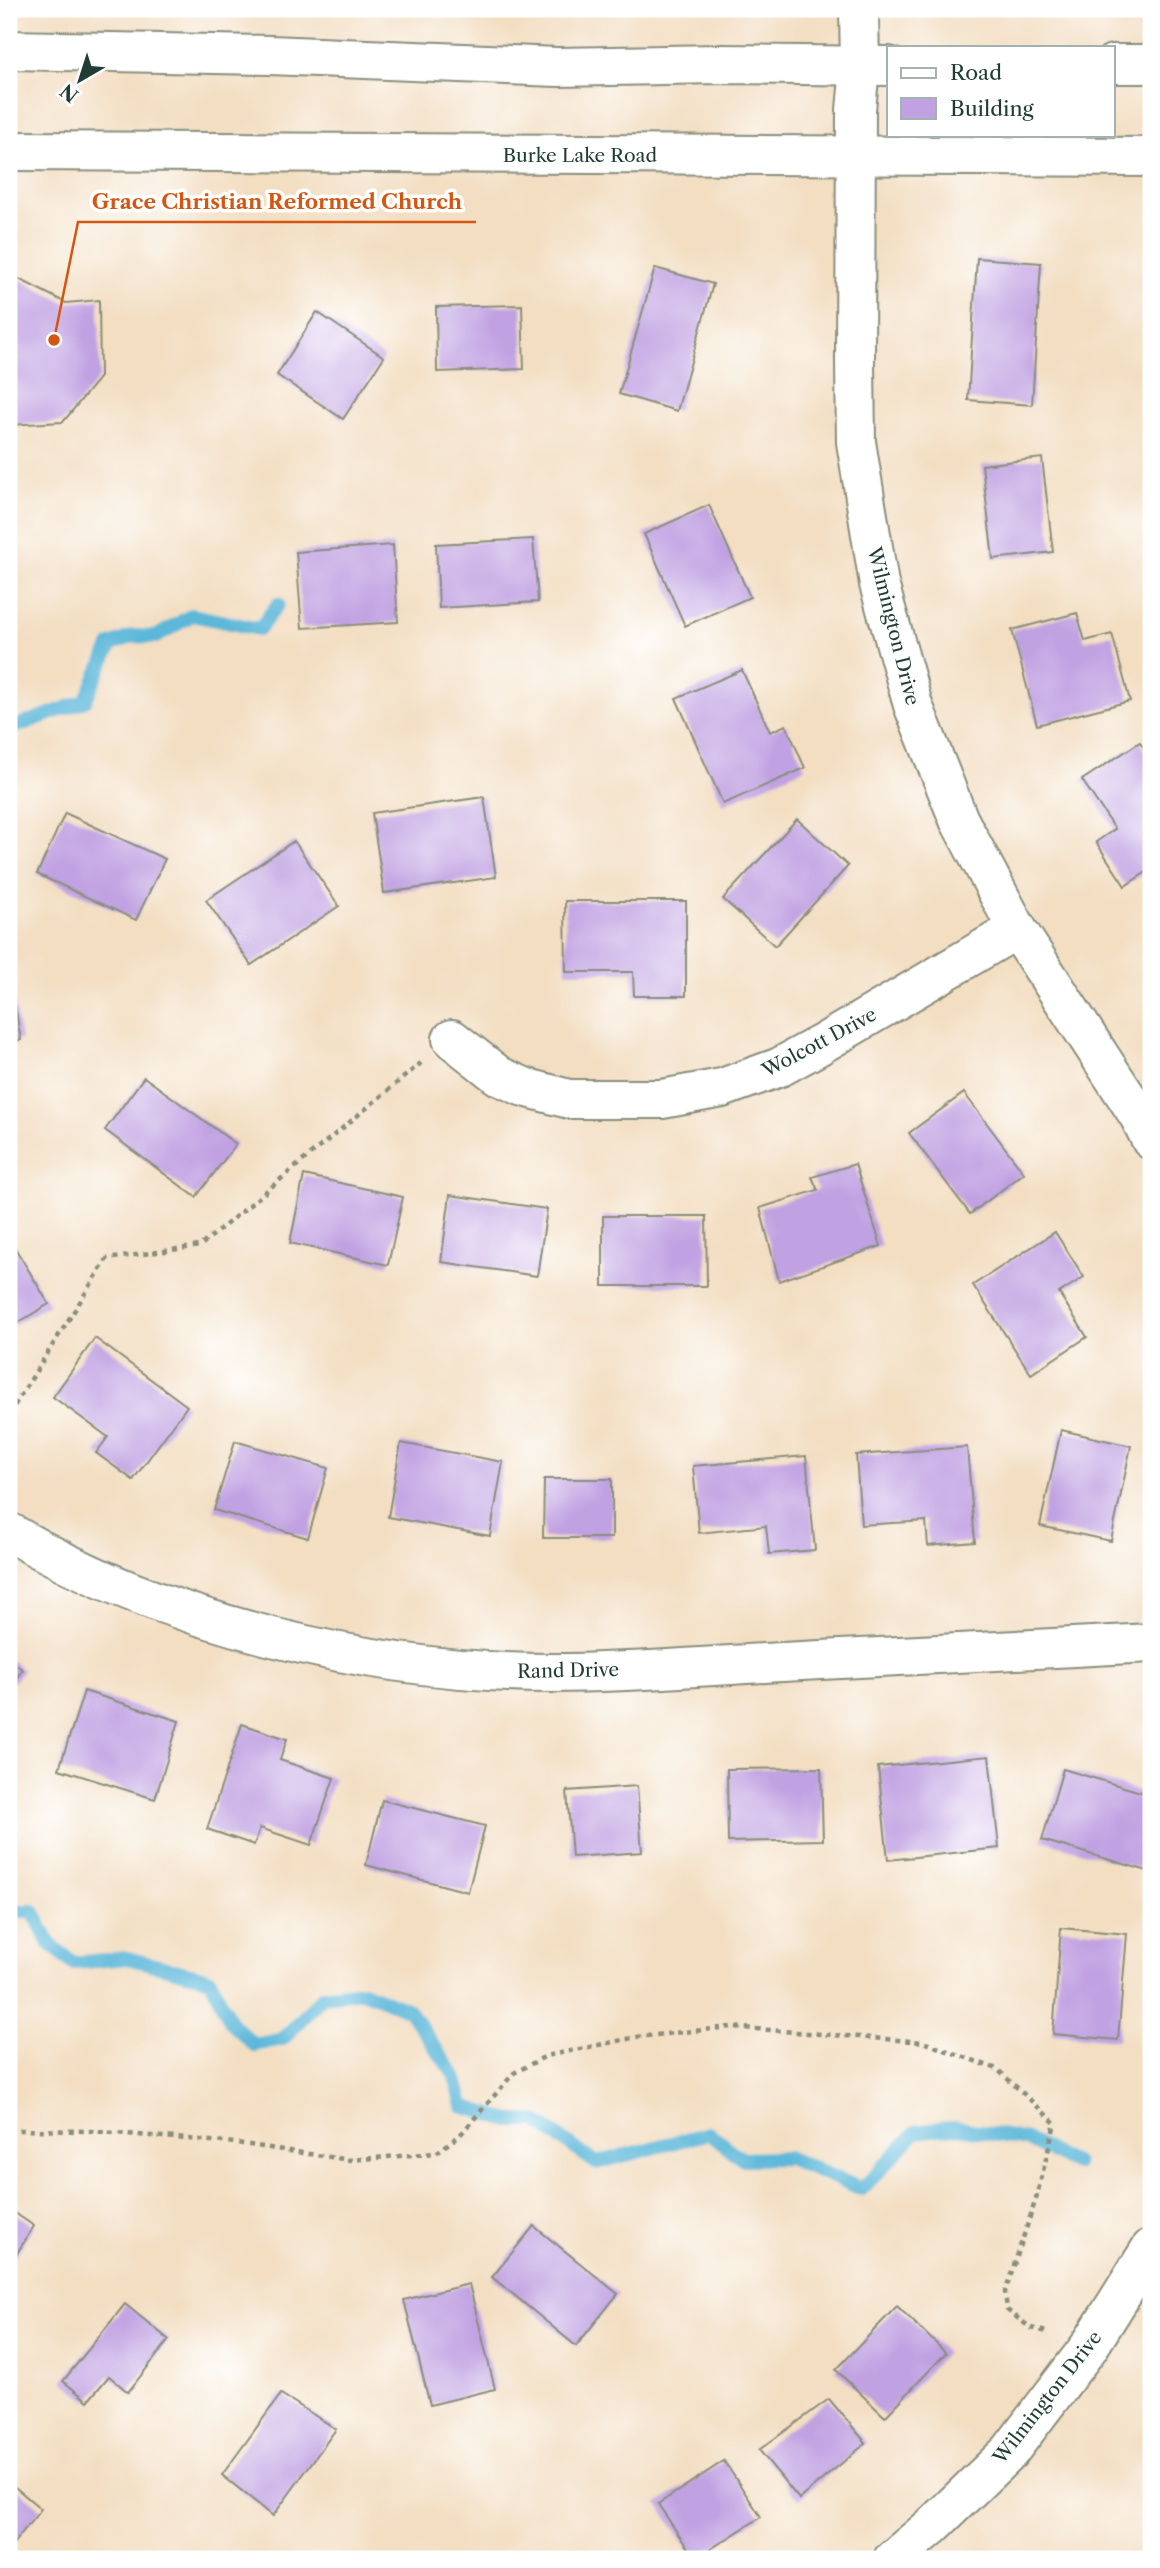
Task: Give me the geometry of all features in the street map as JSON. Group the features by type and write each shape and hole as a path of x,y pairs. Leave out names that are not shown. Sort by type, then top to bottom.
{"street":[{"name":"Wilmington Drive","path":"859,9 874,67 856,157 856,442 879,584 918,718 959,820 1017,929 1139,1116 1151,1140"},
{"path":"9,50 284,55 557,67 719,64 874,67"},
{"path":"1114,64 1151,64"},
{"name":"Burke Lake Road","path":"9,151 1151,157"},
{"name":"Wolcott Drive","path":"452,1039 499,1076 524,1087 569,1099 662,1099 698,1092 722,1087 780,1067 1017,929"},
{"name":"Rand Drive","path":"9,1532 132,1592 220,1623 329,1649 438,1667 554,1673 1151,1643"},
{"name":"Wilmington Drive","path":"893,2559 931,2527 1010,2451 1089,2347 1151,2248"}],"path":[{"path":"9,1414 107,1259 200,1247 452,1039"},
{"path":"9,2128 90,2131 236,2143 349,2160 436,2153 460,2135 514,2073 546,2056 559,2053 637,2037 731,2027 923,2042 997,2069 1055,2123 1041,2180 1005,2292 1007,2310 1031,2328 1047,2332"}],"building":[{"path":"977,258 1041,263 1032,405 968,400"},
{"path":"655,268 713,284 677,411 619,394"},
{"path":"15,277 66,303 99,300 100,377 63,422 9,425 9,284"},
{"path":"522,305 524,369 437,372 436,307"},
{"path":"317,312 384,357 343,419 277,375"},
{"path":"1042,458 1053,552 993,559 982,465"},
{"path":"709,505 750,597 685,626 644,534"},
{"path":"533,539 538,602 439,608 436,544"},
{"path":"393,545 398,622 302,628 296,552"},
{"path":"1077,613 1085,641 1112,634 1130,701 1037,725 1012,630"},
{"path":"742,670 770,732 786,725 805,768 723,804 676,698"},
{"path":"1140,742 1151,759 1151,869 1125,886 1096,842 1115,829 1082,780"},
{"path":"484,797 496,877 384,893 372,813"},
{"path":"65,813 165,859 136,920 37,874"},
{"path":"797,819 848,866 775,946 723,899"},
{"path":"294,841 339,906 251,965 206,900"},
{"path":"565,901 686,901 686,996 634,996 633,972 566,972"},
{"path":"9,988 12,988 21,1040 9,1042"},
{"path":"144,1077 236,1144 196,1197 105,1130"},
{"path":"964,1093 1024,1173 970,1214 909,1133"},
{"path":"855,1164 881,1246 779,1281 760,1208 818,1190 812,1177"},
{"path":"304,1175 403,1197 388,1265 290,1243"},
{"path":"450,1195 547,1209 537,1276 441,1262"},
{"path":"603,1216 706,1216 707,1286 603,1286"},
{"path":"1055,1232 1084,1277 1059,1293 1087,1337 1031,1374 973,1285"},
{"path":"9,1238 49,1304 9,1328"},
{"path":"95,1338 187,1406 133,1480 96,1453 108,1437 53,1397"},
{"path":"1061,1430 1131,1446 1111,1541 1040,1526"},
{"path":"235,1441 328,1468 308,1538 214,1510"},
{"path":"401,1443 503,1462 490,1536 388,1517"},
{"path":"967,1447 975,1542 928,1546 926,1521 861,1525 856,1455"},
{"path":"806,1456 815,1550 769,1554 766,1526 699,1533 693,1466"},
{"path":"544,1479 612,1479 612,1538 543,1538"},
{"path":"9,1659 23,1670 9,1687"},
{"path":"84,1691 179,1721 155,1799 59,1769"},
{"path":"242,1724 287,1739 280,1760 334,1778 311,1845 260,1828 254,1845 207,1829"},
{"path":"989,1756 999,1848 888,1860 878,1767"},
{"path":"821,1768 823,1840 728,1842 727,1769"},
{"path":"1063,1769 1151,1795 1151,1872 1042,1840"},
{"path":"637,1786 642,1852 572,1857 567,1791"},
{"path":"382,1800 485,1826 468,1892 366,1865"},
{"path":"1061,1928 1127,1934 1118,2040 1053,2034"},
{"path":"9,2209 34,2226 9,2266"},
{"path":"534,2226 618,2294 576,2346 492,2277"},
{"path":"469,2284 495,2389 430,2405 404,2300"},
{"path":"125,2304 169,2340 128,2392 109,2376 88,2401 63,2381"},
{"path":"897,2306 946,2353 885,2417 836,2370"},
{"path":"281,2394 336,2429 273,2516 222,2475"},
{"path":"829,2399 866,2443 799,2499 759,2450"},
{"path":"724,2461 761,2517 695,2559 658,2504"},
{"path":"9,2482 41,2509 9,2549"}],"waterway":[{"path":"9,729 85,701 111,645 133,636 156,637 192,615 259,629 278,604"},
{"path":"9,1911 33,1911 50,1944 73,1963 127,1958 210,1979 231,2023 254,2045 283,2039 323,1996 363,1991 409,2010 455,2076 463,2106 509,2121 536,2121 596,2163 709,2133 742,2159 788,2158 862,2189 916,2132 954,2127 1027,2140 1076,2164"}],"place":[{"name":"Grace Christian Reformed Church","path":"54,340"}]}
